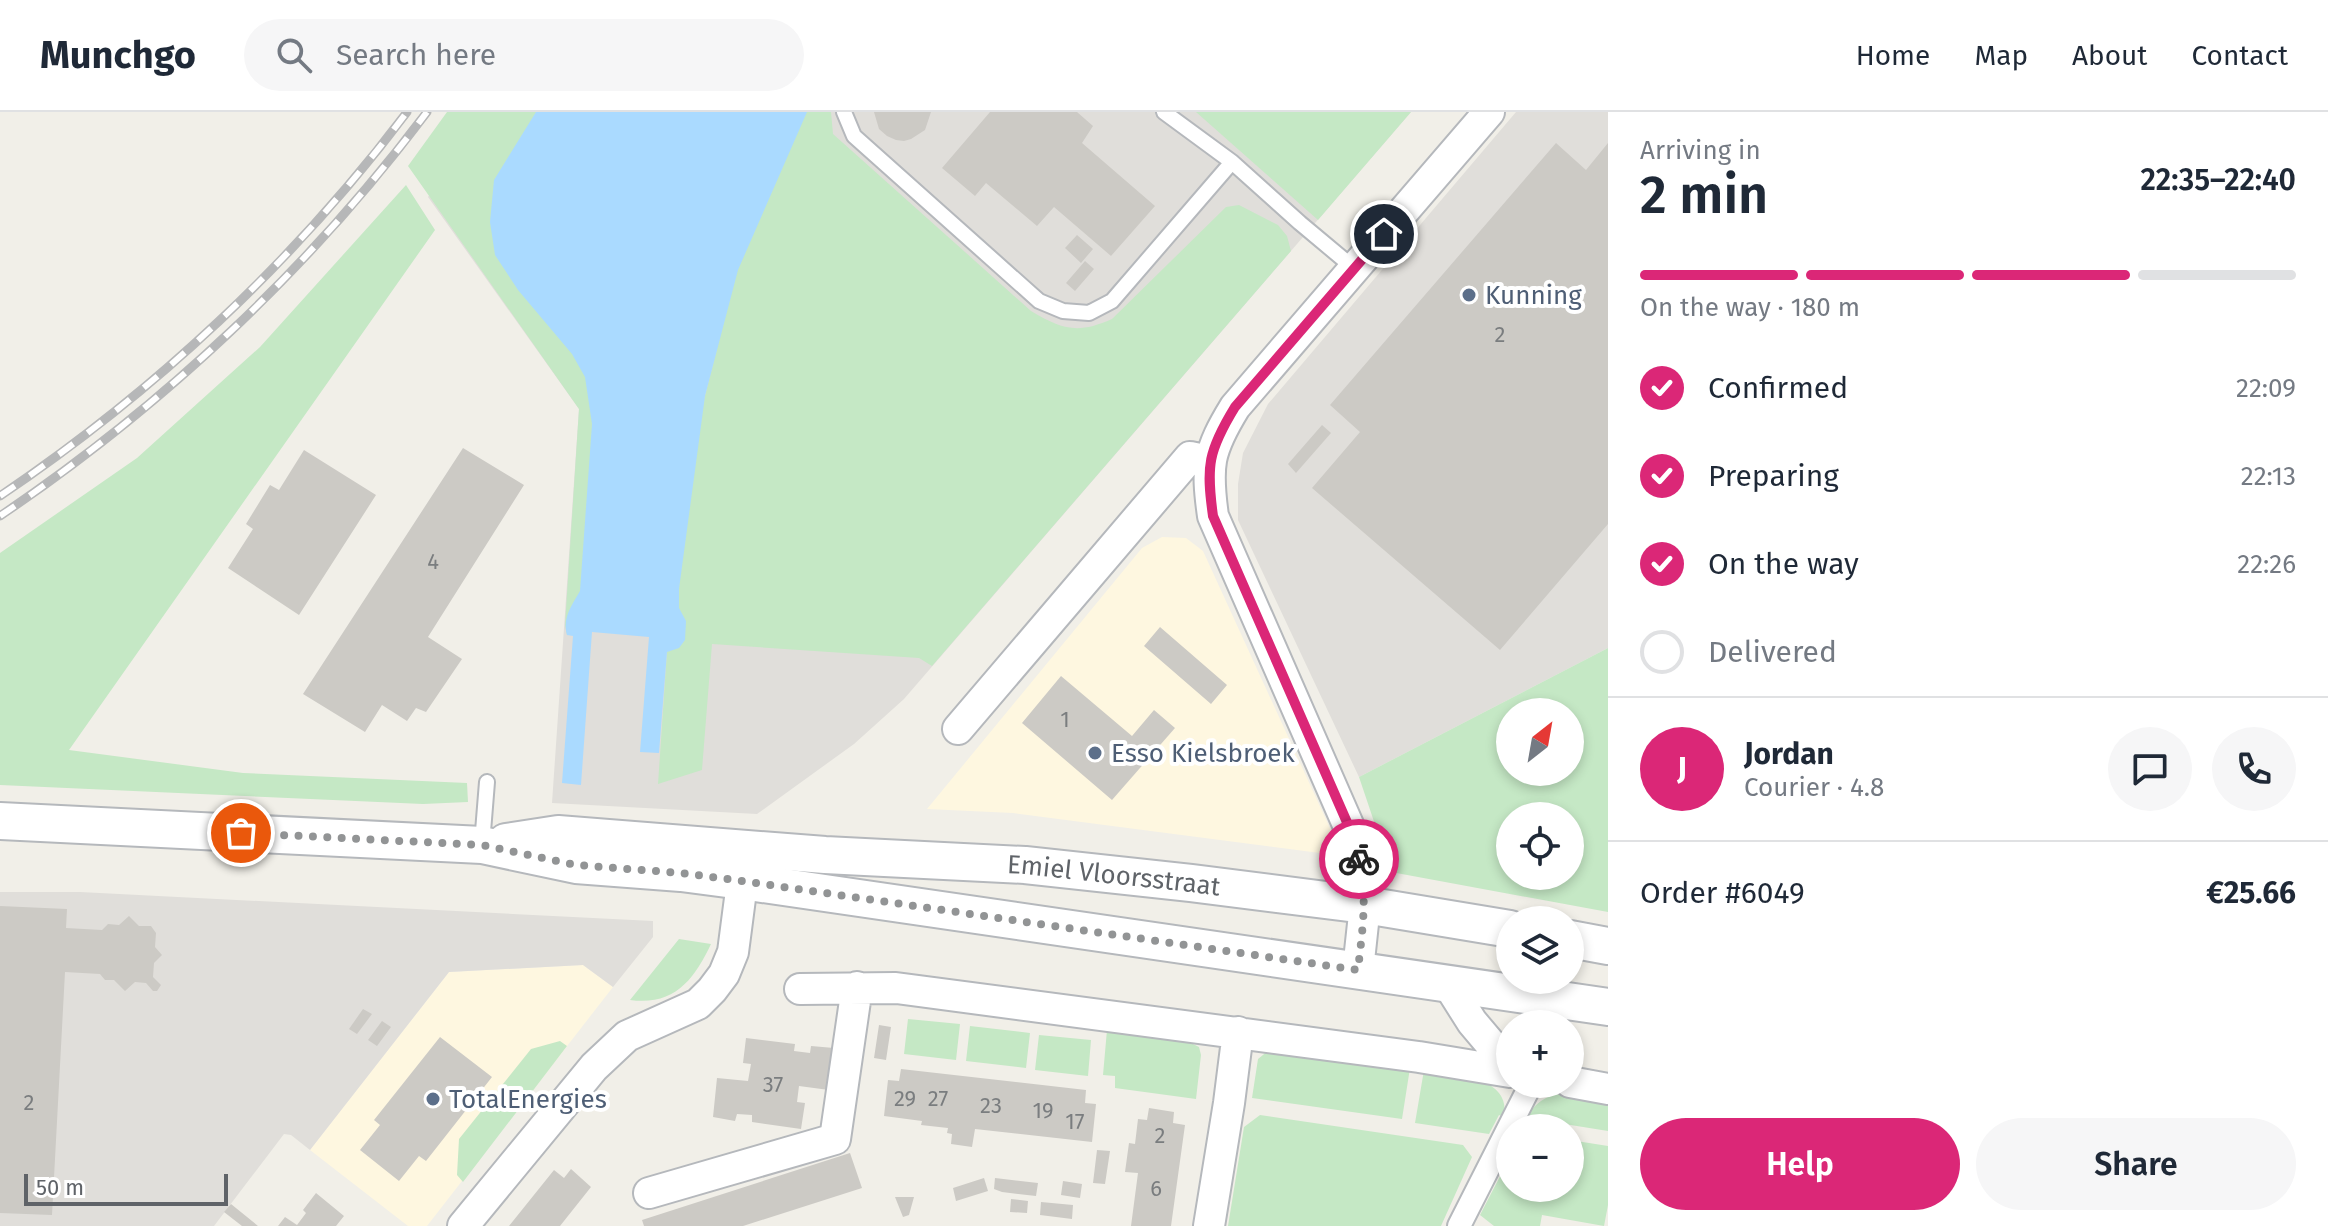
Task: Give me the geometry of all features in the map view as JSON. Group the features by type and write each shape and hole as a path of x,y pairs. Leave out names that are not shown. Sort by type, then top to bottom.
{"street":[{"path":"1358,970 1365,905 1363,877 1353,836 1213,516 1209,461 1218,434 1235,407 1489,112"},
{"path":"958,729 1190,457 1209,461"},
{"path":"0,821 482,845 576,865 681,873 744,865 733,952 724,974 712,990 698,1004 627,1036 594,1067 463,1226"},
{"name":"Emiel Vloorsstraat","path":"744,865 909,860 1025,865 1365,905 1496,927"},
{"name":"Emiel Vloorsstraat","path":"744,865 1358,970 1608,1007"},
{"path":"1584,942 1608,946"},
{"path":"1448,984 1496,1052"},
{"path":"649,1193 835,1139 857,987"},
{"path":"800,989 896,988 1496,1068"},
{"path":"1209,1226 1238,1032"},
{"path":"1584,1085 1608,1089"},
{"path":"1459,1226 1524,1098"}],"lane":[{"path":"844,112 854,136 1039,301 1063,311 1089,313 1112,301 1232,162"},
{"path":"1164,112 1232,162 1355,269"},
{"path":"482,845 487,782"}],"shaded area":[{"path":"482,112 1411,112 904,699 854,744 757,814 552,803 579,409 428,197"},
{"path":"1516,112 1608,112 1608,648 1511,698 1496,698 1496,706 1359,777 1238,520 1238,484 1243,453 1268,404"},
{"path":"1162,537 1186,538 1203,551 1334,837 1353,836 1358,858 1013,813 927,809 1142,548"},
{"path":"0,892 80,892 653,921 653,937 613,987 583,965 449,972 310,1150 291,1135 284,1134 214,1226 0,1226"},
{"path":"583,965 613,987 427,1226 408,1226 310,1150 449,972"}],"green space":[{"path":"447,112 562,112 608,387 592,632 567,635 565,625 579,409 408,166"},
{"path":"743,112 831,112 833,134 1031,311 1062,326 1090,327 1112,319 1226,207 1239,205 1278,225 1287,236 1291,251 932,666 919,658 712,644 702,770 658,784 667,651 660,575 718,344"},
{"path":"1196,112 1411,112 1318,220"},
{"path":"406,185 435,230 69,750 243,773 467,783 468,802 423,804 0,785 0,553 137,458 260,347"},
{"path":"1608,648 1608,912 1391,872 1359,777 1496,706 1496,786 1584,786 1584,698 1511,698"},
{"path":"679,939 711,944 690,979 681,988 659,999 630,1000"},
{"path":"908,1019 960,1024 956,1060 904,1054"},
{"path":"970,1026 1030,1033 1026,1068 966,1061"},
{"path":"1107,1030 1187,1041 1199,1047 1201,1055 1196,1099 1115,1088 1115,1076 1103,1075"},
{"path":"1039,1035 1091,1040 1088,1076 1035,1070"},
{"path":"560,1041 567,1046 463,1182 457,1175 459,1139 531,1049"},
{"path":"1269,1050 1410,1068 1402,1119 1252,1098 1258,1059"},
{"path":"1424,1070 1478,1080 1490,1085 1496,1090 1496,1098 1502,1098 1504,1103 1504,1114 1496,1114 1489,1134 1415,1123"},
{"path":"1545,1098 1608,1101 1608,1131 1584,1127 1584,1114 1530,1114"},
{"path":"1260,1115 1463,1145 1472,1157 1441,1226 1228,1226 1244,1127"},
{"path":"1584,1142 1608,1146 1608,1205 1604,1226 1542,1215 1540,1226 1494,1226 1480,1215 1496,1184 1496,1202 1584,1202"}],"water":[{"path":"536,112 807,112 738,270 705,396 679,589 679,608 686,621 685,640 679,648 667,652 659,753 640,752 649,637 592,632 581,785 562,783 573,636 567,635 566,623 580,591 592,424 585,377 572,354 518,290 495,255 490,222 494,180"}],"building":[{"path":"874,112 931,112 925,130 904,141 887,136 879,129"},
{"path":"990,112 1077,112 1093,126 1082,143 1155,206 1111,256 1054,207 1037,226 986,183 975,196 942,168"},
{"path":"1556,143 1586,170 1608,143 1608,524 1500,650 1312,488 1360,432 1330,405"},
{"path":"1077,235 1093,249 1081,263 1065,248"},
{"path":"1085,261 1094,269 1075,291 1066,283"},
{"path":"1322,425 1331,433 1296,473 1288,464"},
{"path":"463,448 524,485 428,637 462,659 426,712 416,708 407,721 382,705 365,732 303,694"},
{"path":"304,450 376,495 299,615 228,568 253,529 246,524 270,485 279,490"},
{"path":"1160,627 1227,685 1211,704 1144,646"},
{"path":"1061,676 1132,736 1154,710 1175,728 1112,800 1022,723"},
{"path":"0,906 67,909 66,928 102,930 108,924 119,925 129,916 139,926 151,926 156,933 155,947 162,955 154,963 153,977 161,985 157,991 146,983 135,982 125,991 114,980 105,980 100,974 65,972 52,1215 0,1213"},
{"path":"363,1009 372,1014 357,1034 349,1029"},
{"path":"382,1021 391,1027 377,1046 368,1040"},
{"path":"879,1025 891,1027 886,1060 874,1058"},
{"name":"TotalEnergies","path":"440,1037 492,1077 426,1161 419,1156 399,1181 360,1150 380,1125 374,1120"},
{"path":"746,1038 795,1044 794,1051 810,1053 811,1046 834,1048 829,1090 799,1086 797,1102 805,1103 801,1129 752,1122 752,1115 737,1114 735,1121 713,1117 717,1078 748,1081 751,1064 743,1063"},
{"path":"901,1069 1086,1090 1085,1103 1096,1104 1092,1142 975,1129 972,1147 951,1144 952,1134 947,1133 948,1128 884,1116 888,1080 899,1081"},
{"path":"1149,1108 1174,1112 1173,1123 1185,1125 1171,1226 1131,1226 1138,1173 1125,1172 1129,1143 1135,1144 1138,1119 1147,1120"},
{"path":"1097,1150 1110,1151 1105,1184 1093,1183"},
{"path":"850,1153 862,1188 743,1226 644,1226 642,1220"},
{"path":"571,1169 591,1187 560,1226 509,1226 554,1170 564,1178"},
{"path":"984,1178 988,1191 956,1201 953,1188"},
{"path":"995,1178 1038,1183 1036,1196 994,1189"},
{"path":"1063,1181 1082,1184 1080,1198 1061,1195"},
{"path":"316,1193 344,1216 336,1226 278,1226 285,1217 297,1225 306,1213 303,1210"},
{"path":"895,1197 914,1197 909,1215 903,1217"},
{"path":"1011,1199 1028,1201 1027,1213 1010,1212"},
{"path":"1041,1202 1073,1205 1072,1219 1040,1215"},
{"path":"231,1204 258,1226 242,1226 224,1212"}],"railway":[{"path":"0,496 113,413 219,321 318,220 407,112"},
{"path":"0,516 119,429 230,332 333,226 427,112"}],"way so far":[{"path":"241,833 482,845 576,865 742,881 1358,970 1365,905 1359,859"}],"place":[{"name":"Kunning","path":"1469,295"},
{"name":"Esso Kielsbroek","path":"1095,753"},
{"name":"TotalEnergies","path":"433,1099"}],"route":[{"path":"1359,859 1353,836 1213,516 1209,461 1218,434 1235,407 1384,234"}]}
